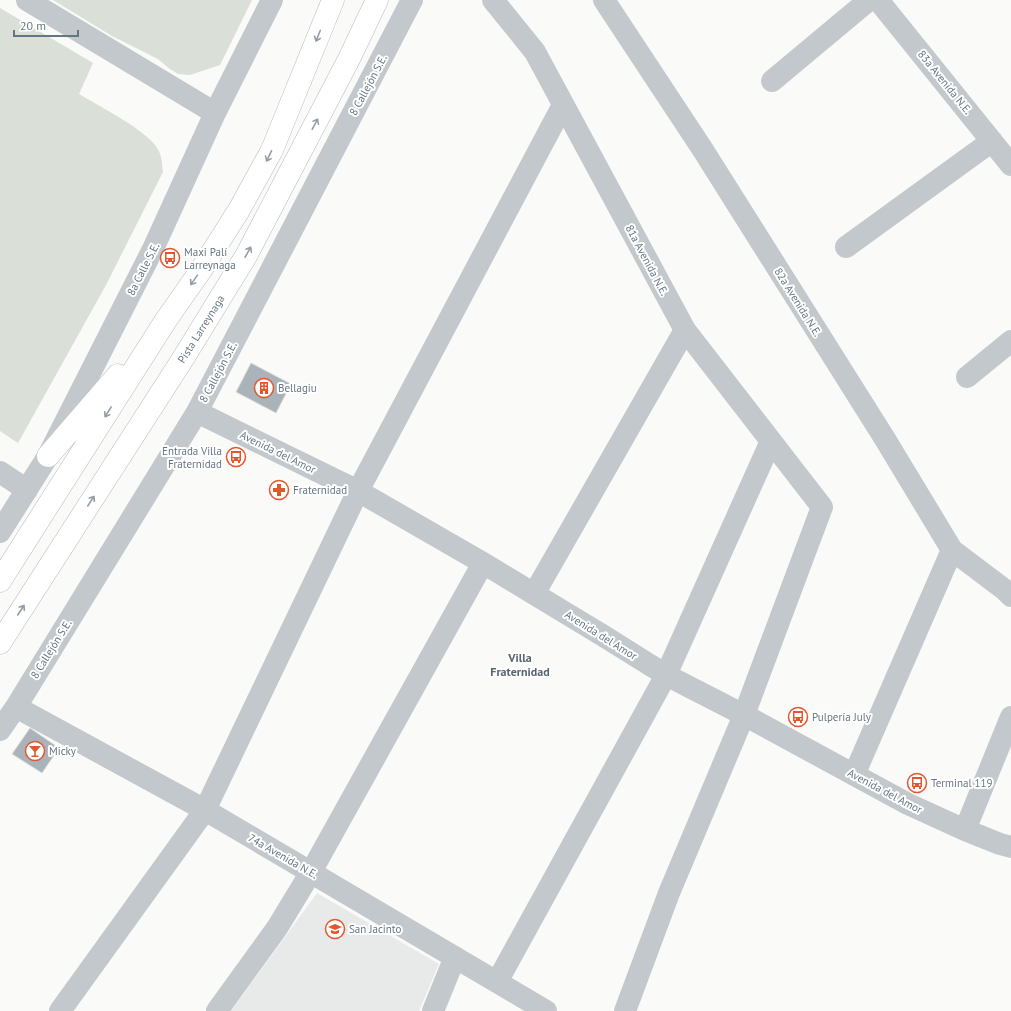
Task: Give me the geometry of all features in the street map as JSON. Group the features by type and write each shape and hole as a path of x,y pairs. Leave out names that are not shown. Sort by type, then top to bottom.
{"main road":[{"path":"0,581 166,320 240,210 265,164 333,0"},
{"name":"Pista Larreynaga","path":"0,643 184,357 246,256 350,59 377,0"},
{"path":"48,456 166,320"}],"street":[{"path":"27,0 215,113"},
{"name":"8a Calle S.E.","path":"0,532 48,456 153,250 215,113 272,0"},
{"name":"8 Callejón S.E.","path":"0,730 16,707 197,412 412,0"},
{"name":"81a Avenida N.E.","path":"493,0 535,52 685,330 822,507 744,715"},
{"name":"82a Avenida N.E.","path":"604,0 711,164 876,426 952,550 1008,593"},
{"path":"772,81 869,0"},
{"name":"83a Avenida N.E.","path":"878,0 1011,165"},
{"path":"60,1011 205,810 358,491 563,105"},
{"path":"846,247 992,140"},
{"path":"534,594 685,330"},
{"path":"967,377 1011,341"},
{"name":"Avenida del Amor","path":"197,412 358,491 483,563 666,675 744,715 908,804 965,830 1000,844 1011,846"},
{"path":"497,982 666,675 771,441"},
{"path":"0,472 27,490"},
{"path":"854,775 952,550"},
{"path":"217,1011 277,928 311,872 483,563"},
{"name":"74a Avenida N.E.","path":"16,707 205,810 546,1011"},
{"path":"625,1011 669,893 744,715"},
{"path":"965,830 1011,717"},
{"path":"433,1011 455,957"}],"shaded area":[{"path":"53,0 252,0 220,65 190,75 178,74 158,59 112,36"},
{"path":"0,8 93,63 79,94 133,126 152,141 160,154 163,172 106,285 18,443 0,431"},
{"name":"San Jacinto","path":"317,893 439,964 419,1011 231,1011"}],"building":[{"name":"Bellagiu","path":"251,363 291,384 276,413 236,392"},
{"name":"Micky","path":"30,728 59,748 42,773 12,754"}],"place":[{"name":"Maxi Palí Larreynaga","path":"170,258"},
{"name":"Bellagiu","path":"264,388"},
{"name":"Entrada Villa Fraternidad","path":"236,457"},
{"name":"Fraternidad","path":"279,490"},
{"name":"Pulpería July","path":"798,717"},
{"name":"Micky","path":"35,751"},
{"name":"Terminal 119","path":"917,783"},
{"name":"San Jacinto","path":"335,929"}],"district":[{"name":"Villa Fraternidad","path":"520,665"}]}
